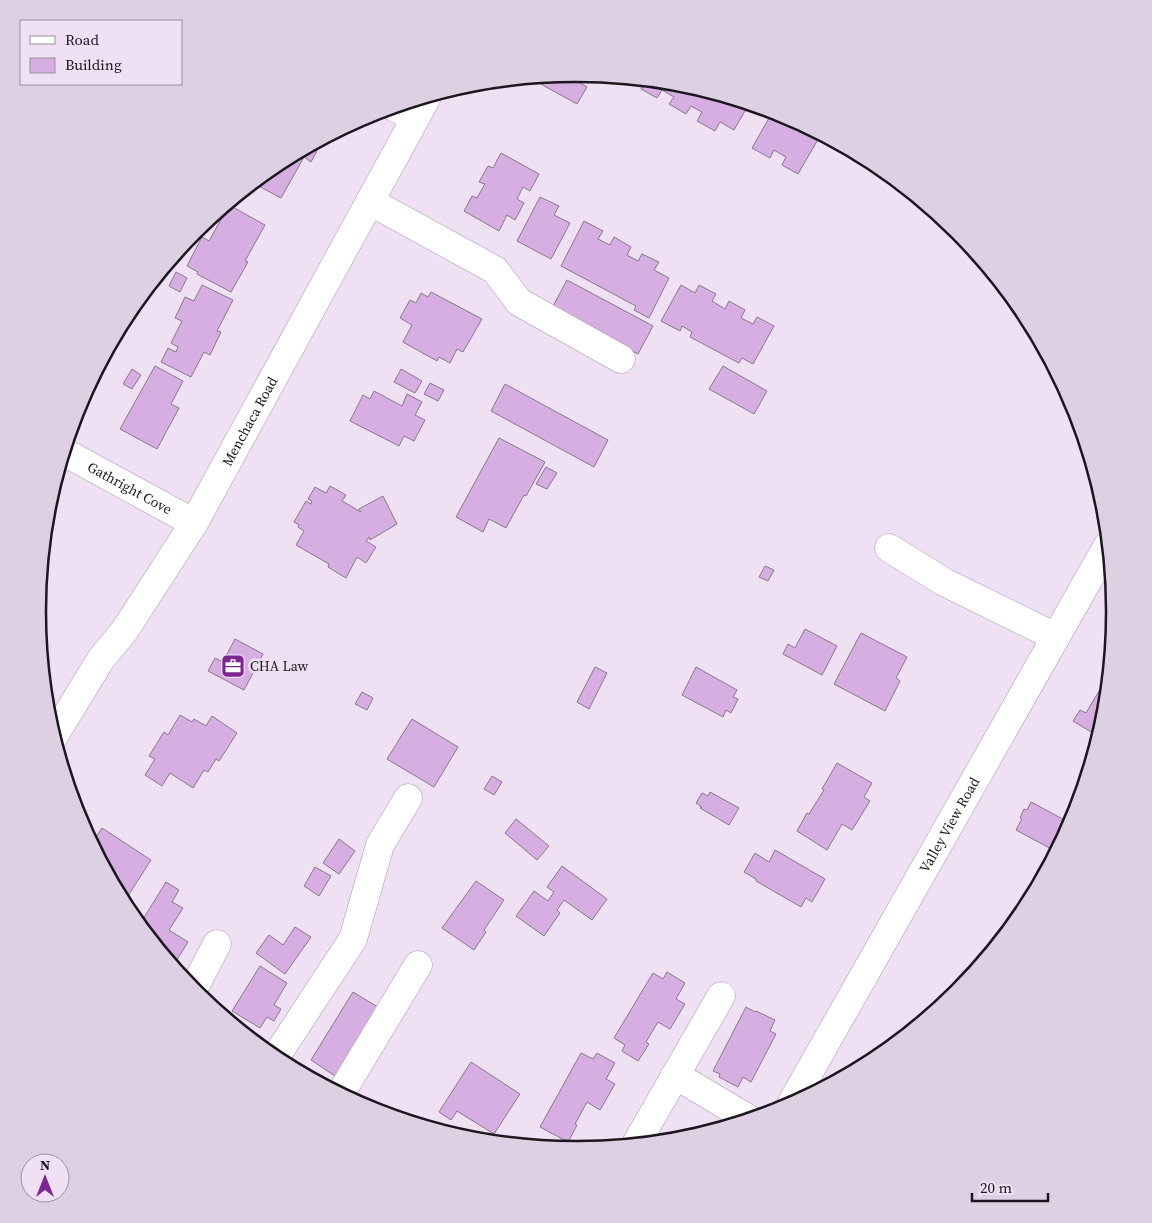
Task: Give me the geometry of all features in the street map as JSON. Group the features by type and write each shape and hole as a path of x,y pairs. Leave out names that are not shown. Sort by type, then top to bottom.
{"street":[{"name":"Menchaca Road","path":"59,728 101,659 125,630 194,523 371,202 411,108"},
{"path":"371,202 495,270 519,302 621,359"},
{"name":"Gathright Cove","path":"70,455 194,523"},
{"path":"889,548 944,582 1056,637"},
{"name":"Valley View Road","path":"809,1088 819,1078 1056,637 1103,556"},
{"path":"280,1051 353,939 380,844 408,798"},
{"path":"197,982 217,944"},
{"path":"344,1088 418,965"},
{"path":"640,1137 721,996"},
{"path":"675,1075 741,1114"}],"building":[{"path":"580,82 587,87 577,104 539,83"},
{"path":"642,86 679,92 746,110 734,130 720,122 715,131 697,121 702,112 691,106 686,114 669,104 674,97 662,90 657,98 641,89"},
{"path":"769,118 818,140 798,174 782,165 786,157 774,150 770,158 752,148"},
{"path":"318,149 311,162 304,157"},
{"path":"501,153 539,174 530,191 523,187 517,199 524,203 515,220 507,215 499,231 464,211 472,196 477,198 485,184 479,182 488,166 493,168"},
{"path":"304,158 281,198 260,187"},
{"path":"540,197 559,206 554,215 570,223 551,259 517,241"},
{"path":"234,208 265,225 245,261 248,262 231,292 197,274 198,272 187,266 202,237 209,241 222,218"},
{"path":"584,221 603,231 598,239 610,245 614,237 631,247 627,255 638,261 642,254 659,262 654,270 669,278 649,318 634,310 636,306 561,266"},
{"path":"176,272 187,278 180,292 169,286"},
{"path":"567,280 653,326 638,354 552,308"},
{"path":"202,285 233,300 217,331 221,332 210,355 204,352 191,377 161,362 168,348 176,352 178,347 171,343 182,321 175,318 185,297 194,301"},
{"path":"681,285 695,293 699,285 716,294 712,301 725,309 729,301 745,310 741,318 753,324 757,317 774,326 753,364 742,358 739,363 690,337 692,332 682,326 680,331 661,321"},
{"path":"431,292 482,319 463,352 457,349 450,363 439,357 437,361 403,342 412,325 400,318 410,300 416,303 421,293 428,297"},
{"path":"155,366 183,381 171,404 179,408 157,449 120,429"},
{"path":"723,366 767,391 754,414 709,389"},
{"path":"132,369 141,375 132,389 123,384"},
{"path":"401,369 422,381 415,393 394,382"},
{"path":"430,383 444,390 438,401 424,394"},
{"path":"505,384 608,440 594,467 491,411"},
{"path":"374,391 402,406 407,394 422,402 415,415 425,420 414,441 404,436 399,446 350,421 363,395 370,399"},
{"path":"499,438 545,462 506,528 489,519 483,532 456,517"},
{"path":"546,467 557,473 547,489 536,484"},
{"path":"330,486 346,495 342,501 361,512 359,509 383,496 397,524 370,540 369,537 366,541 376,547 366,563 357,557 346,578 328,567 329,564 296,545 304,531 294,522 306,501 311,504 312,501 308,499 315,487 326,493"},
{"path":"765,566 774,570 768,581 759,577"},
{"path":"805,629 837,646 822,675 783,654 788,644 795,648"},
{"path":"861,633 907,657 896,678 900,681 885,711 834,684"},
{"name":"CHA Law","path":"235,639 263,654 244,690 208,671 215,658 223,662"},
{"path":"595,667 607,673 589,709 577,702"},
{"path":"696,667 737,690 733,697 738,699 731,713 726,710 723,717 682,695"},
{"path":"1100,690 1092,732 1073,721 1080,710 1086,713"},
{"path":"362,692 373,698 367,710 355,704"},
{"path":"180,715 192,722 194,719 206,726 212,716 237,733 219,761 216,759 208,772 204,770 193,788 170,773 162,786 145,775 155,759 149,756 164,732 168,735"},
{"path":"412,719 458,747 434,787 387,759"},
{"path":"837,763 872,783 864,797 870,801 852,830 842,824 827,850 797,831 807,813 809,814 824,790 822,789"},
{"path":"492,776 502,782 494,795 484,789"},
{"path":"710,792 739,808 729,825 700,808 702,807 696,803 702,793 708,796"},
{"path":"1031,802 1063,819 1050,848 1016,830 1022,819 1020,818 1024,809 1027,810"},
{"path":"516,819 549,846 537,860 505,833"},
{"path":"102,828 151,860 129,895 117,876 97,836"},
{"path":"339,839 355,851 339,874 323,863"},
{"path":"775,850 825,879 812,902 806,898 801,907 744,872 755,853 769,862"},
{"path":"562,866 607,899 592,920 564,900 557,910 560,913 544,936 516,916 534,891 548,901 554,892 547,887"},
{"path":"315,867 331,876 319,896 304,886"},
{"path":"476,881 504,900 484,930 486,932 474,950 442,928"},
{"path":"166,882 179,890 172,902 183,908 169,930 188,942 177,960 156,934 144,917"},
{"path":"295,927 311,937 285,974 256,953 269,935 283,945"},
{"path":"260,966 287,983 274,1005 281,1009 274,1021 267,1017 260,1028 232,1011"},
{"path":"667,972 685,983 676,999 685,1004 670,1029 658,1022 646,1042 649,1044 638,1061 622,1051 625,1045 614,1038 653,973 663,979"},
{"path":"353,992 381,1009 338,1078 311,1060"},
{"path":"746,1007 775,1020 770,1031 776,1034 751,1082 743,1077 738,1087 719,1077 720,1074 713,1071"},
{"path":"581,1053 593,1059 597,1053 615,1063 606,1079 615,1084 600,1110 587,1102 569,1141 540,1127"},
{"path":"471,1062 520,1094 494,1134 457,1111 451,1120 439,1112"}],"place":[{"name":"CHA Law","path":"233,666"}]}
